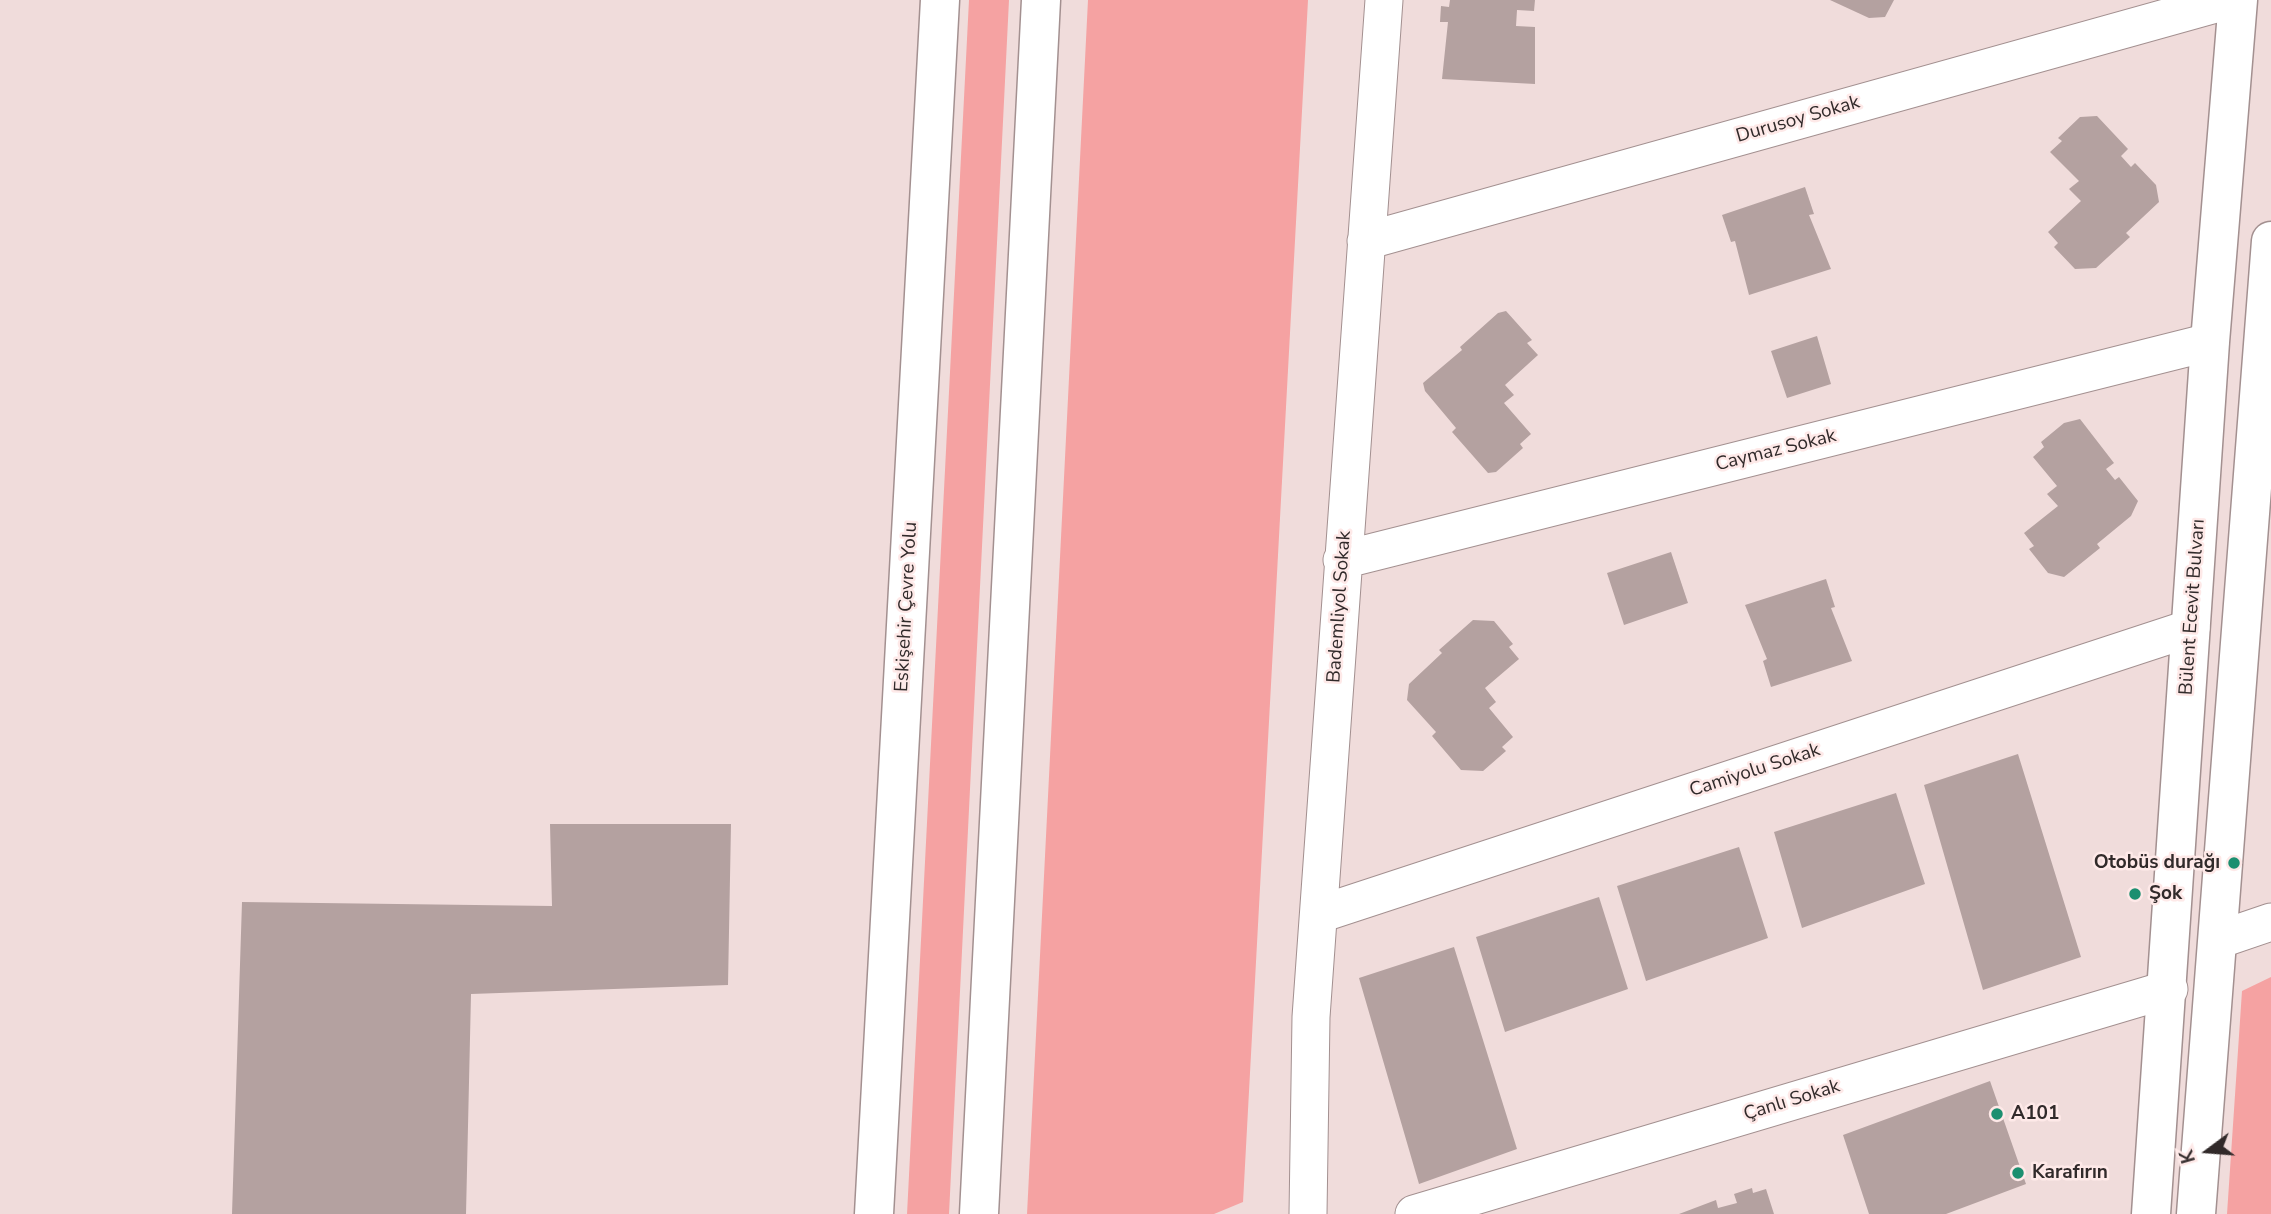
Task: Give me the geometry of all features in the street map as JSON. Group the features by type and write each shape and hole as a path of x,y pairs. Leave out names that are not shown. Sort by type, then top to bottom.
{"main road":[{"name":"Eskişehir Çevre Yolu","path":"874,1214 940,0"},
{"path":"979,1214 1041,0"},
{"name":"Bülent Ecevit Bulvarı","path":"2151,1214 2169,989 2210,342 2238,0"},
{"path":"2196,1214 2271,241"}],"street":[{"name":"Bademliyol Sokak","path":"1308,1214 1311,1017 1384,0"},
{"name":"Durusoy Sokak","path":"1366,241 2230,0"},
{"name":"Caymaz Sokak","path":"1342,560 2210,342"},
{"name":"Camiyolu Sokak","path":"1320,914 2191,628"},
{"path":"2218,940 2271,922"},
{"name":"Çanlı Sokak","path":"1415,1214 2169,989"}],"shaded area":[{"path":"969,0 1009,0 949,1214 907,1214"},
{"path":"1088,0 1308,0 1243,1202 1214,1214 1027,1214"},
{"path":"2271,977 2271,1214 2227,1214 2242,991"}],"building":[{"path":"1450,0 1535,0 1534,11 1517,10 1516,26 1535,27 1535,84 1442,79 1448,22 1440,22 1441,6 1449,7"},
{"path":"1830,0 1894,0 1885,17 1869,18"},
{"path":"2097,116 2128,149 2121,156 2131,167 2135,163 2156,185 2159,202 2126,233 2130,237 2096,268 2075,269 2054,247 2058,243 2048,232 2081,201 2069,189 2079,181 2050,152 2062,141 2058,138 2080,117"},
{"path":"1805,187 1814,214 1809,215 1831,269 1749,295 1735,241 1731,242 1722,215"},
{"path":"1506,311 1532,340 1527,343 1538,355 1505,385 1514,395 1504,403 1531,434 1520,444 1523,448 1496,472 1488,473 1452,432 1456,428 1425,391 1423,383 1462,350 1460,347 1498,313"},
{"path":"1817,336 1831,384 1787,398 1771,351"},
{"path":"2080,419 2114,463 2106,469 2115,480 2119,477 2138,501 2131,516 2097,544 2100,548 2064,577 2048,573 2029,549 2034,546 2024,533 2058,506 2047,494 2057,486 2033,457 2044,447 2041,442 2064,423"},
{"path":"1671,552 1688,603 1624,625 1607,573"},
{"path":"1826,579 1835,607 1831,608 1852,661 1771,687 1763,661 1767,659 1745,605"},
{"path":"1473,620 1494,621 1513,644 1509,647 1519,659 1485,688 1496,702 1489,708 1513,737 1502,747 1506,751 1483,771 1461,770 1432,736 1436,732 1407,700 1409,684 1442,653 1439,650"},
{"path":"2018,754 2081,957 1983,990 1924,785"},
{"path":"1896,793 1925,884 1802,928 1774,832"},
{"path":"550,824 731,824 728,985 471,994 466,1214 232,1214 242,902 552,906"},
{"path":"1739,847 1768,938 1646,981 1617,886"},
{"path":"1599,897 1628,989 1505,1032 1476,937"},
{"path":"1454,947 1517,1149 1419,1184 1359,978"},
{"path":"1990,1081 2026,1184 1946,1214 1869,1214 1843,1135"},
{"path":"1752,1188 1753,1193 1766,1189 1774,1214 1679,1214 1716,1200 1718,1208 1737,1203 1734,1194"}],"place":[{"name":"Otobüs durağı","path":"2234,863"},
{"name":"Şok","path":"2135,894"},
{"name":"A101","path":"1997,1114"},
{"name":"Karafırın","path":"2018,1173"}]}
